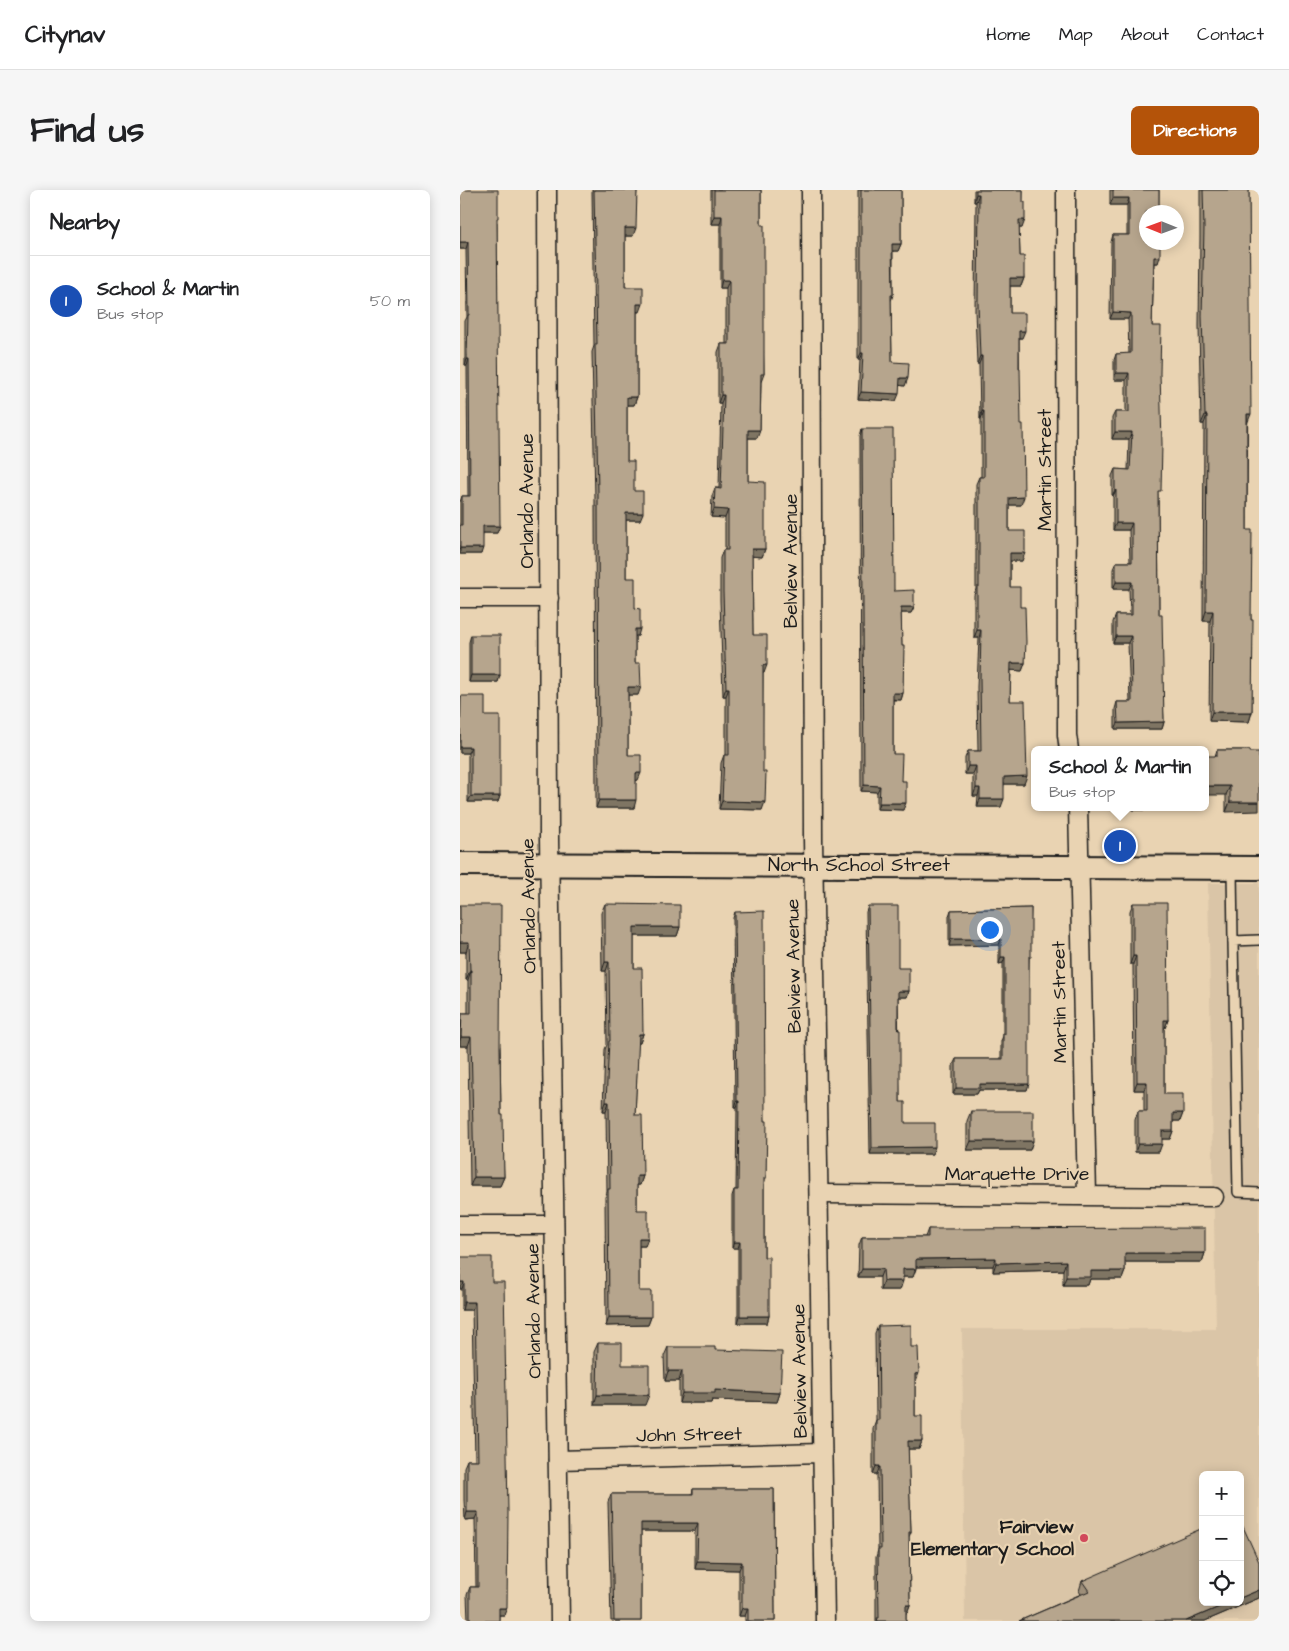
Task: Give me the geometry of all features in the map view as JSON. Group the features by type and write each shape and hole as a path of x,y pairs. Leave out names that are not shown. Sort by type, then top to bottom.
{"street":[{"name":"Orlando Avenue","path":"547,190 550,863 560,1621"},
{"name":"Belview Avenue","path":"811,190 814,865 825,1621"},
{"name":"Martin Street","path":"1066,190 1067,725 1069,746"},
{"path":"460,598 549,598"},
{"name":"Martin Street","path":"1078,811 1086,1195"},
{"name":"North School Street","path":"460,864 1259,868"},
{"name":"Marquette Drive","path":"820,1194 1214,1197"},
{"path":"460,1225 554,1225"},
{"name":"John Street","path":"558,1460 822,1453"}],"lane":[{"path":"1232,867 1238,1192 1259,1193"},
{"path":"1234,941 1259,940"}],"shaded area":[{"name":"Fairview Elementary School","path":"1208,883 1259,883 1259,1621 965,1621 962,1329 1216,1329"}],"building":[{"path":"460,190 498,190 500,526 483,526 483,548 460,548 462,496 470,496 469,359 467,359 469,315 468,242 460,242"},
{"path":"594,190 637,190 636,228 625,228 625,287 643,287 643,304 637,304 637,397 627,397 627,461 634,461 634,491 643,491 643,513 626,513 626,578 635,578 635,608 640,609 640,629 635,629 635,663 640,663 641,687 628,687 628,755 641,755 641,773 636,773 636,800 599,800 598,492 595,344 597,344"},
{"path":"714,190 761,190 761,225 764,225 764,374 761,374 760,430 748,430 748,481 765,482 765,549 752,549 753,635 767,635 767,665 763,665 763,772 766,772 765,802 722,801 724,755 729,755 729,688 726,688 723,592 723,550 728,550 728,510 714,509 715,488 721,489 724,395 721,395 721,344 729,344 729,280 722,280 722,216 714,216"},
{"path":"861,190 901,190 901,244 892,244 892,362 909,363 908,378 900,378 899,394 861,392 863,353 861,353"},
{"path":"976,190 1023,190 1023,202 1025,202 1025,220 1019,220 1020,256 1024,256 1024,278 1010,278 1010,313 1025,313 1025,331 1019,331 1024,497 1009,498 1009,531 1025,531 1025,553 1010,553 1010,587 1020,587 1020,607 1025,607 1026,642 1025,663 1011,663 1010,701 1025,701 1027,776 1004,777 1004,799 980,799 980,788 976,788 976,766 968,766 968,751 981,751 981,630 977,630 977,587 979,587 979,477 984,477 984,411 982,411 982,356 980,356 978,303 979,194 976,194"},
{"path":"1113,190 1159,190 1159,205 1139,205 1139,250 1160,250 1160,257 1154,257 1152,326 1161,326 1162,444 1161,491 1158,491 1159,615 1162,615 1164,722 1118,723 1117,702 1132,702 1131,636 1116,636 1116,615 1132,615 1132,582 1116,582 1116,562 1132,562 1132,523 1116,523 1115,469 1130,470 1132,432 1115,432 1115,412 1129,412 1129,373 1116,373 1116,354 1131,353 1131,313 1113,312 1113,235 1129,235 1129,198 1113,198"},
{"path":"1203,190 1249,190 1251,414 1247,414 1247,530 1252,530 1252,712 1212,712 1213,611 1206,611 1207,415 1205,415 1202,316"},
{"path":"862,429 893,429 894,591 914,590 914,607 901,607 902,646 904,646 903,693 893,693 893,754 902,754 901,781 906,781 906,803 879,803 880,786 864,785"},
{"path":"471,635 500,635 500,675 471,675"},
{"path":"461,696 485,696 485,716 500,716 500,796 471,796 471,747 460,747"},
{"path":"1217,750 1250,750 1250,752 1259,752 1259,802 1230,802 1230,786 1209,786 1209,756 1217,756"},
{"path":"1133,903 1167,903 1168,1020 1164,1020 1164,1094 1183,1094 1183,1113 1173,1113 1173,1131 1162,1131 1162,1144 1138,1144 1138,1111 1147,1111 1147,1082 1137,1082 1136,956 1133,956"},
{"path":"605,904 680,905 680,927 634,927 634,968 642,968 643,1034 639,1034 635,1115 642,1115 643,1176 637,1176 637,1210 648,1210 648,1238 639,1238 639,1291 651,1291 651,1317 609,1317 609,1102 606,1102 610,1041 609,962 605,962"},
{"path":"460,905 501,905 500,1047 504,1177 474,1177 471,1037 461,1037 462,1013 471,1013 471,970 469,942 460,942"},
{"path":"868,906 898,906 898,968 909,968 909,991 898,991 900,1102 905,1102 905,1123 935,1123 935,1147 872,1148"},
{"path":"1031,908 1029,1084 980,1084 980,1088 956,1088 956,1059 1003,1059 1003,1034 1005,1034 1005,957 1001,957 1001,939 951,939 951,910"},
{"path":"764,911 765,1121 767,1121 766,1178 764,1178 764,1257 769,1257 769,1316 740,1316 740,1242 734,1242 734,1190 738,1190 739,1101 737,1101 735,912"},
{"path":"971,1111 1033,1111 1033,1141 971,1141"},
{"path":"1205,1228 1205,1253 1125,1253 1125,1271 1091,1271 1091,1277 1066,1277 1066,1261 996,1263 996,1258 916,1259 916,1269 903,1269 903,1281 884,1281 883,1269 862,1269 862,1237 928,1237 928,1229"},
{"path":"460,1257 492,1257 492,1282 504,1282 508,1512 507,1608 499,1608 499,1621 470,1621 470,1587 478,1587 478,1512 467,1512 467,1460 478,1460 475,1302 464,1302 464,1282 460,1282"},
{"path":"911,1325 911,1347 918,1347 919,1373 915,1374 915,1416 922,1416 922,1441 908,1441 911,1532 909,1532 910,1605 906,1605 906,1621 878,1621 878,1549 881,1549 880,1466 876,1466 876,1420 879,1420 878,1326"},
{"path":"598,1343 622,1343 622,1365 649,1365 649,1395 597,1395"},
{"path":"668,1347 715,1347 715,1350 782,1352 780,1393 715,1390 715,1393 682,1393 682,1371 668,1371"},
{"path":"693,1489 774,1489 775,1621 748,1621 748,1608 742,1608 742,1562 697,1561 698,1523 641,1523 641,1621 614,1621 611,1494 693,1494"},
{"path":"1244,1529 1259,1562 1259,1590 1244,1596"},
{"path":"1199,1530 1199,1606 1222,1606 1186,1621 1019,1621 1089,1591 1082,1581"}],"place":[{"name":"School & Martin","path":"1120,846"},
{"name":"Fairview Elementary School","path":"1084,1538"}]}
